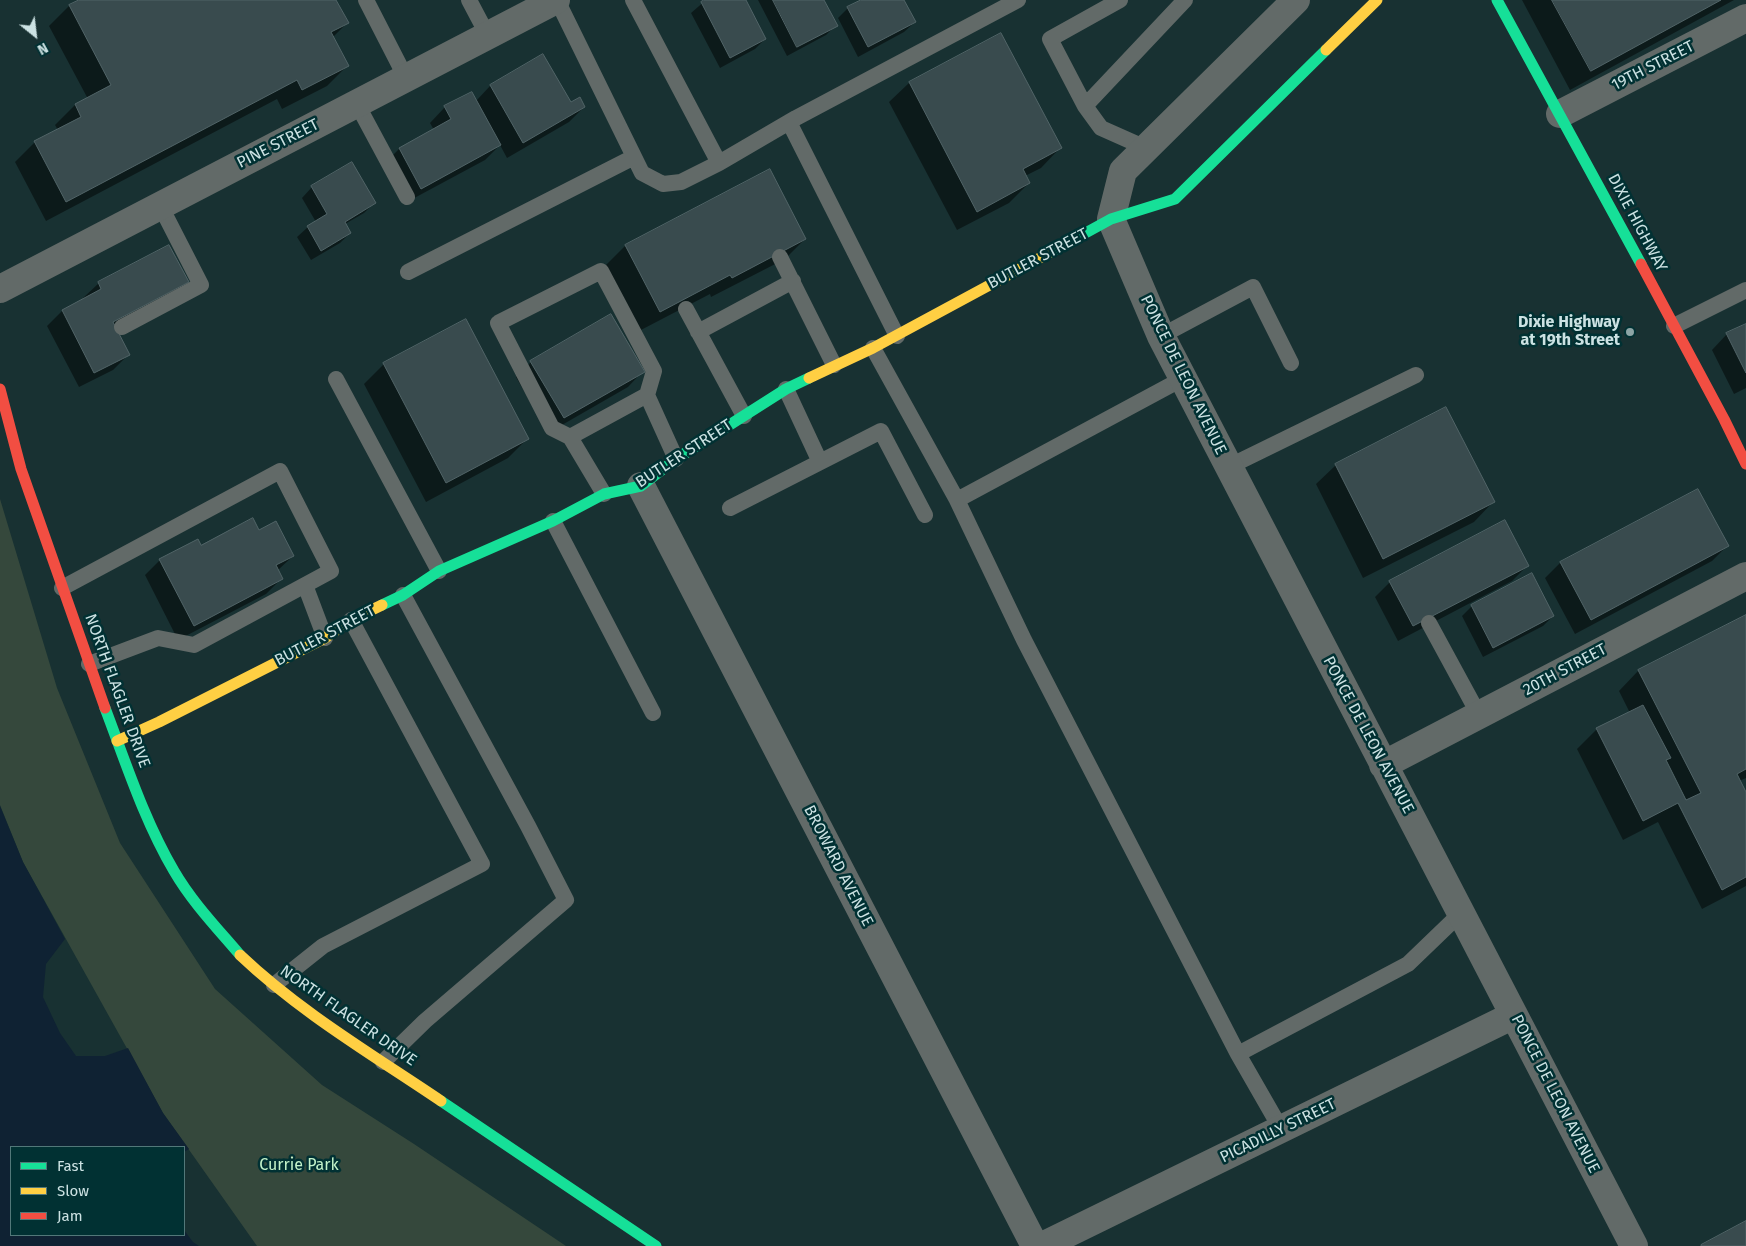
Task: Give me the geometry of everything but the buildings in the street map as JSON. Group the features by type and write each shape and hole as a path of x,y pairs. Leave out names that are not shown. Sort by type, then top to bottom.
{"street":[{"name":"PINE STREET","path":"0,288 556,0"},
{"path":"1112,219 1123,171 1296,0"},
{"name":"BUTLER STREET","path":"117,741 159,722 325,638 351,620 403,595 439,571 553,521 604,494 641,486 676,459 786,388 873,348 1112,219 1175,200 1377,0"},
{"name":"DIXIE HIGHWAY","path":"1497,0 1724,419 1746,464"},
{"name":"19TH STREET","path":"1560,114 1746,18"},
{"name":"PONCE DE LEON AVENUE","path":"1112,219 1161,336 1182,379 1634,1246"},
{"name":"NORTH FLAGLER DRIVE","path":"0,389 21,469 89,664 144,813 174,871 199,907 242,956 274,985 312,1014 656,1246"},
{"name":"BROWARD AVENUE","path":"641,486 1035,1246"},
{"name":"20TH STREET","path":"1383,765 1746,576"},
{"name":"PICADILLY STREET","path":"1042,1246 1514,1015"}],"lane":[{"path":"366,0 406,78"},
{"path":"469,0 488,36"},
{"path":"556,0 642,173 663,184 681,182 719,163 789,122 1018,0"},
{"path":"633,0 719,163"},
{"path":"1120,0 1050,39 1085,106 1101,128 1146,148"},
{"path":"1085,106 1185,0"},
{"path":"357,104 407,197"},
{"path":"789,122 896,336"},
{"path":"408,272 634,156"},
{"path":"122,327 201,285 160,205"},
{"path":"780,257 834,365"},
{"path":"604,494 570,437 552,428 498,323 601,271 654,372 647,396 676,459"},
{"path":"698,332 793,281"},
{"path":"1161,336 1253,287 1292,363"},
{"path":"1674,326 1746,290"},
{"path":"686,309 744,416"},
{"path":"873,348 957,500 1024,640 1238,1054 1281,1129"},
{"path":"1228,467 1416,375"},
{"path":"336,379 439,571"},
{"path":"957,500 1182,379"},
{"path":"786,388 820,462"},
{"path":"570,437 647,396"},
{"path":"730,508 881,431 925,515"},
{"path":"62,588 280,471 331,571 194,645 158,638 89,664"},
{"path":"553,521 653,713"},
{"path":"305,585 325,638"},
{"path":"383,1062 424,1021 566,900 403,595"},
{"path":"274,985 323,946 482,864 351,620"},
{"path":"1429,623 1480,715"},
{"path":"1238,1054 1408,964 1461,913"}],"green space":[{"name":"Currie Park","path":"0,499 57,688 120,843 215,989 322,1085 566,1246 257,1246 163,1113 23,862 0,805"}],"water":[{"path":"0,806 23,862 65,939 46,964 43,997 60,1033 76,1056 105,1056 128,1048 163,1113 189,1149 185,1151 185,1146 10,1146 10,1236 185,1236 185,1231 193,1242 199,1246 0,1246"}],"traffic: fast":[{"path":"1497,0 1641,264"},
{"path":"1049,253 1111,219 1175,199 1326,50"},
{"path":"382,605 403,595 439,571 553,521 604,494 641,486 676,459 786,389 809,378"},
{"path":"105,708 136,791 163,852 189,893 240,955"},
{"path":"441,1101 656,1246"}],"traffic: slow":[{"path":"1326,50 1377,0"},
{"path":"809,378 873,348 1049,253"},
{"path":"117,741 159,722 325,638 351,620 382,605"},
{"path":"240,955 263,976 312,1014 441,1101"}],"traffic: jam":[{"path":"1641,264 1746,464"},
{"path":"0,389 21,469 105,708"}],"place":[{"name":"Dixie Highway at 19th Street","path":"1630,332"}]}
